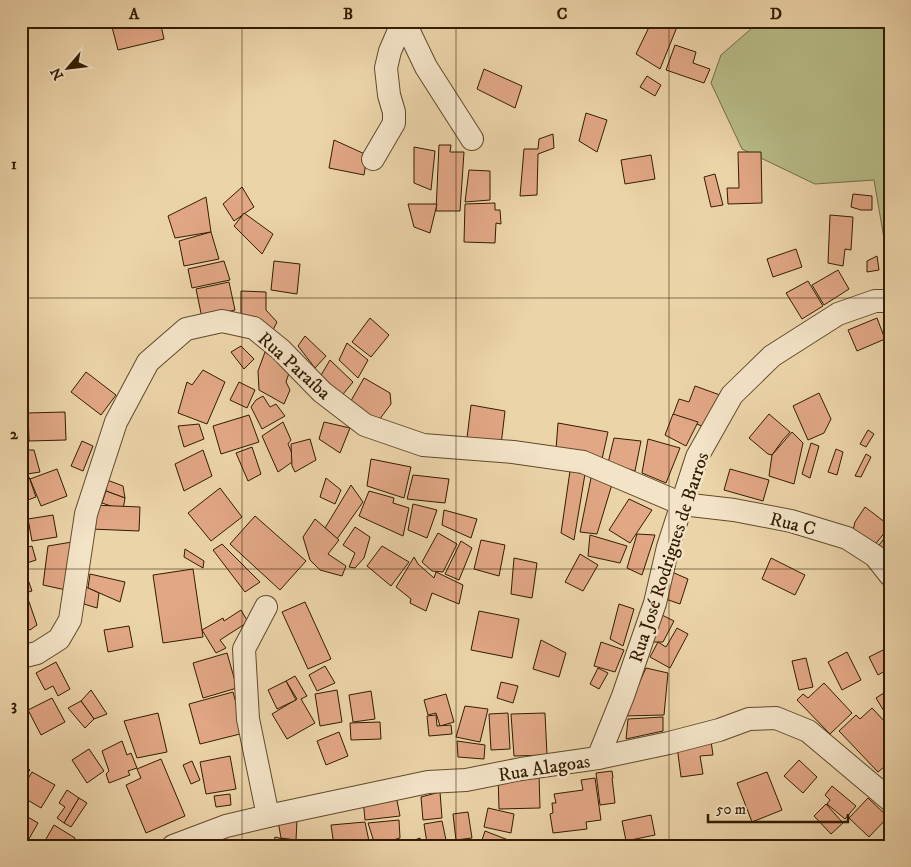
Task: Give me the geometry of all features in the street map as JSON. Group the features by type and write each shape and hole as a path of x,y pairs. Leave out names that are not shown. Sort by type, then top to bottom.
{"street":[{"path":"404,21 426,67 472,139"},
{"path":"373,159 394,123 394,112 389,95 386,68 390,51 404,21"},
{"name":"Rua José Rodrigues de Barros","path":"598,758 623,696 655,603 668,547 697,457 732,395 772,356 838,314 875,301 890,301"},
{"name":"Rua Paraíba","path":"21,657 37,653 59,639 70,620 86,514 116,422 148,362 186,329 222,320 254,328 280,349 322,392 365,425 423,445 513,452 583,462 682,504"},
{"name":"Rua C","path":"682,504 734,510 791,520 847,538 875,556 890,575"},
{"path":"266,607 244,648 248,719 268,816"},
{"name":"Rua Alagoas","path":"173,846 226,826 268,816 428,782 466,780 521,769 598,758 719,730 749,718 776,718 808,731 890,800"}],"green space":[{"path":"760,21 890,21 890,257 887,256 874,180 815,184 742,149 711,83 721,55"}],"building":[{"path":"136,21 160,21 164,39 118,50 112,27"},
{"path":"652,21 679,22 660,69 636,54"},
{"path":"675,45 696,52 693,63 710,69 704,83 666,70"},
{"path":"484,69 522,86 515,108 477,89"},
{"path":"647,76 661,85 655,96 640,87"},
{"path":"586,113 607,120 597,152 579,141"},
{"path":"553,134 554,148 538,154 537,195 520,196 524,149 538,149 539,139"},
{"path":"334,140 367,155 364,175 329,168"},
{"path":"439,145 451,145 450,152 464,152 460,211 436,211"},
{"path":"414,147 435,151 431,190 414,183"},
{"path":"738,152 761,152 762,203 728,204 727,188 739,188"},
{"path":"651,155 655,179 625,184 621,160"},
{"path":"469,170 490,171 490,200 465,202"},
{"path":"715,174 723,205 711,207 704,177"},
{"path":"242,187 254,207 234,221 223,204"},
{"path":"853,194 872,196 872,210 861,210 851,207"},
{"path":"206,197 211,232 175,238 168,216"},
{"path":"495,203 495,210 500,210 501,224 496,223 495,243 464,242 465,204"},
{"path":"408,204 437,204 430,233 414,227"},
{"path":"244,213 273,234 262,254 234,226"},
{"path":"830,215 853,217 851,250 845,249 843,266 828,263"},
{"path":"211,232 219,259 184,266 179,241"},
{"path":"796,249 802,267 773,277 767,259"},
{"path":"877,256 879,270 867,272 867,261"},
{"path":"224,261 230,280 192,288 188,269"},
{"path":"274,261 300,264 297,294 271,290"},
{"path":"838,270 849,289 824,305 812,285"},
{"path":"808,281 823,306 802,319 786,293"},
{"path":"229,282 235,310 202,318 196,289"},
{"path":"241,291 266,292 266,310 277,322 273,330 241,318"},
{"path":"370,318 389,335 371,357 352,342"},
{"path":"877,318 885,339 857,351 848,330"},
{"path":"305,336 326,356 315,368 298,346"},
{"path":"347,343 368,360 358,378 339,360"},
{"path":"241,346 254,359 244,369 231,352"},
{"path":"265,352 290,370 286,382 290,390 284,404 259,390 258,371"},
{"path":"330,360 353,382 339,399 317,382"},
{"path":"203,370 225,382 207,424 178,413 187,382 192,385"},
{"path":"86,372 116,395 101,415 71,392"},
{"path":"364,378 390,393 391,404 376,424 348,406"},
{"path":"239,382 255,390 247,408 230,400"},
{"path":"695,386 720,395 707,428 673,415 679,399 689,402"},
{"path":"819,393 831,419 824,433 808,440 793,406"},
{"path":"263,396 270,407 276,404 285,416 262,429 251,407 256,400"},
{"path":"471,405 505,411 501,445 467,438"},
{"path":"65,412 66,440 29,441 28,413"},
{"path":"673,414 698,422 686,446 665,435"},
{"path":"769,414 790,432 772,455 768,454 749,438"},
{"path":"249,415 259,442 221,454 213,426"},
{"path":"283,422 291,440 288,444 295,460 278,472 262,436"},
{"path":"324,422 350,428 340,453 319,439"},
{"path":"558,423 608,432 602,459 556,449"},
{"path":"199,424 204,439 184,447 178,426"},
{"path":"868,430 874,434 866,447 860,444"},
{"path":"792,432 803,443 794,484 769,476 772,455"},
{"path":"614,438 641,441 635,471 608,463"},
{"path":"310,439 316,460 295,472 292,466 291,444"},
{"path":"648,439 680,448 666,483 642,473"},
{"path":"82,441 93,446 83,471 71,466"},
{"path":"811,443 819,446 810,478 802,474"},
{"path":"890,445 890,462 884,459"},
{"path":"252,447 261,474 248,481 236,453"},
{"path":"836,449 843,452 837,475 828,472"},
{"path":"21,450 34,450 40,472 21,475"},
{"path":"203,450 212,476 184,491 175,464"},
{"path":"866,454 871,457 861,477 855,476"},
{"path":"371,459 411,467 404,498 367,486"},
{"path":"57,469 67,496 41,506 30,479"},
{"path":"730,469 769,480 763,501 724,490"},
{"path":"570,471 585,474 574,540 561,533"},
{"path":"592,473 613,481 597,534 580,532"},
{"path":"413,475 449,479 445,503 407,499"},
{"path":"29,477 36,497 25,501 21,492 21,479"},
{"path":"326,478 341,490 335,504 320,497"},
{"path":"107,480 123,486 125,498 106,491"},
{"path":"351,485 363,502 337,539 325,528"},
{"path":"220,488 242,517 211,541 188,513"},
{"path":"106,491 125,498 123,510 102,503"},
{"path":"369,491 394,498 393,503 409,508 403,536 359,516"},
{"path":"629,499 652,510 630,543 609,530"},
{"path":"413,504 437,510 427,538 408,530"},
{"path":"92,505 140,507 139,531 91,529"},
{"path":"865,507 890,526 874,546 853,530 855,522"},
{"path":"444,510 477,519 471,538 442,525"},
{"path":"53,515 57,537 32,541 28,519"},
{"path":"255,516 306,561 280,590 230,544"},
{"path":"315,519 339,540 328,554 346,566 342,576 320,570 310,560 303,537"},
{"path":"21,527 25,527 28,543 21,544"},
{"path":"355,527 370,537 364,558 355,568 349,567 355,553 343,545"},
{"path":"890,531 890,554 879,545"},
{"path":"438,533 457,544 443,572 432,571 422,562"},
{"path":"637,534 655,535 642,575 627,568"},
{"path":"590,535 627,546 620,563 588,556"},
{"path":"481,540 505,545 499,576 474,569"},
{"path":"78,541 66,590 43,585 48,546"},
{"path":"461,541 472,548 459,580 445,574"},
{"path":"222,544 260,582 245,592 213,550"},
{"path":"32,546 36,560 21,565 21,549"},
{"path":"382,546 409,562 391,586 367,566"},
{"path":"185,549 204,561 203,568 184,557"},
{"path":"580,554 598,565 583,591 565,582"},
{"path":"414,557 418,564 434,578 436,572 463,585 459,604 432,593 426,611 410,603 411,599 396,587"},
{"path":"514,558 537,563 532,598 511,594"},
{"path":"771,558 805,575 795,595 762,579"},
{"path":"193,569 203,637 163,643 153,575"},
{"path":"665,569 688,579 680,604 660,597"},
{"path":"25,571 32,591 21,594 21,572"},
{"path":"90,574 125,582 120,602 88,588"},
{"path":"86,587 99,593 97,608 84,604"},
{"path":"27,596 37,625 30,630 21,624 21,598"},
{"path":"305,602 331,659 308,669 282,612"},
{"path":"619,604 634,609 623,646 610,639"},
{"path":"241,610 248,622 220,640 226,648 216,653 202,630 223,618 224,621"},
{"path":"479,611 519,619 512,658 471,650"},
{"path":"656,612 674,621 663,642 650,642"},
{"path":"129,626 133,647 108,652 104,630"},
{"path":"677,628 688,634 670,668 650,657 658,642 666,647"},
{"path":"541,640 566,653 559,677 533,669"},
{"path":"601,642 624,650 615,672 594,666"},
{"path":"889,647 890,668 878,675 869,657"},
{"path":"847,652 861,680 842,690 828,662"},
{"path":"227,653 237,688 203,698 193,663"},
{"path":"806,658 813,687 799,690 792,661"},
{"path":"56,662 70,689 58,696 53,686 45,690 36,673"},
{"path":"325,666 335,683 317,691 309,675"},
{"path":"598,668 608,673 599,689 590,684"},
{"path":"646,668 668,673 664,715 624,716"},
{"path":"295,676 307,696 301,699 315,723 287,739 272,714 297,699 286,681"},
{"path":"286,681 296,700 277,709 268,690"},
{"path":"501,682 518,686 513,703 497,698"},
{"path":"824,683 852,713 830,734 797,700 803,694 808,698"},
{"path":"890,689 890,714 887,716 876,698"},
{"path":"91,690 107,714 94,719 81,701"},
{"path":"337,690 342,722 320,726 315,694"},
{"path":"371,691 375,719 353,722 349,695"},
{"path":"233,692 244,733 200,744 189,704"},
{"path":"446,694 454,722 440,726 436,713 428,715 424,700"},
{"path":"52,698 65,722 41,735 28,710"},
{"path":"81,701 94,719 85,728 68,708"},
{"path":"465,706 488,709 480,742 456,737"},
{"path":"872,708 887,724 890,722 890,762 878,772 839,731 856,715 860,719"},
{"path":"158,713 167,752 137,758 124,721"},
{"path":"508,713 510,749 491,750 489,714"},
{"path":"545,713 547,755 514,756 511,714"},
{"path":"436,715 437,726 451,725 452,734 429,736 427,716"},
{"path":"663,717 663,731 626,739 628,719"},
{"path":"380,722 381,739 351,740 350,723"},
{"path":"339,732 348,756 326,765 317,741"},
{"path":"122,741 127,755 131,753 137,768 128,771 130,775 109,783 106,774 109,771 102,751"},
{"path":"457,741 485,745 484,759 458,757"},
{"path":"711,741 713,755 700,756 703,774 681,777 677,746"},
{"path":"89,749 104,771 87,783 72,760"},
{"path":"230,756 236,789 206,794 200,762"},
{"path":"161,759 185,816 146,833 126,785 141,778 137,769"},
{"path":"799,760 817,777 803,793 784,776"},
{"path":"192,761 200,780 191,784 183,765"},
{"path":"21,764 30,770 21,781"},
{"path":"612,771 615,803 600,805 596,773"},
{"path":"32,772 55,785 41,808 21,796 21,790"},
{"path":"767,772 782,810 752,822 737,783"},
{"path":"539,774 540,808 499,809 498,775"},
{"path":"595,778 601,820 586,822 587,829 553,833 550,814 553,813 552,803 556,803 554,794 583,790 581,780"},
{"path":"832,786 856,806 845,819 827,804 830,800 825,795"},
{"path":"67,790 79,798 64,823 57,818 65,807 59,803"},
{"path":"440,792 442,818 423,820 421,797"},
{"path":"230,794 231,805 216,807 214,796"},
{"path":"396,795 400,816 365,820 363,799"},
{"path":"79,798 87,803 71,827 64,823"},
{"path":"868,798 888,817 869,837 849,818"},
{"path":"826,804 843,823 831,834 814,816"},
{"path":"488,808 514,814 511,833 484,827"},
{"path":"468,812 472,838 456,840 453,814"},
{"path":"21,813 38,823 25,846 21,846"},
{"path":"651,815 655,835 626,841 622,821"},
{"path":"297,820 296,840 281,838 278,821"},
{"path":"399,820 400,838 375,845 368,823"},
{"path":"442,821 446,840 427,843 424,824"},
{"path":"365,822 370,846 334,846 331,825"},
{"path":"54,825 75,838 71,846 42,846"},
{"path":"485,831 516,843 515,846 480,846"},
{"path":"275,837 304,844 304,846 273,846"},
{"path":"420,838 422,846 405,846 404,844"},
{"path":"224,840 262,841 262,846 223,846"}]}
